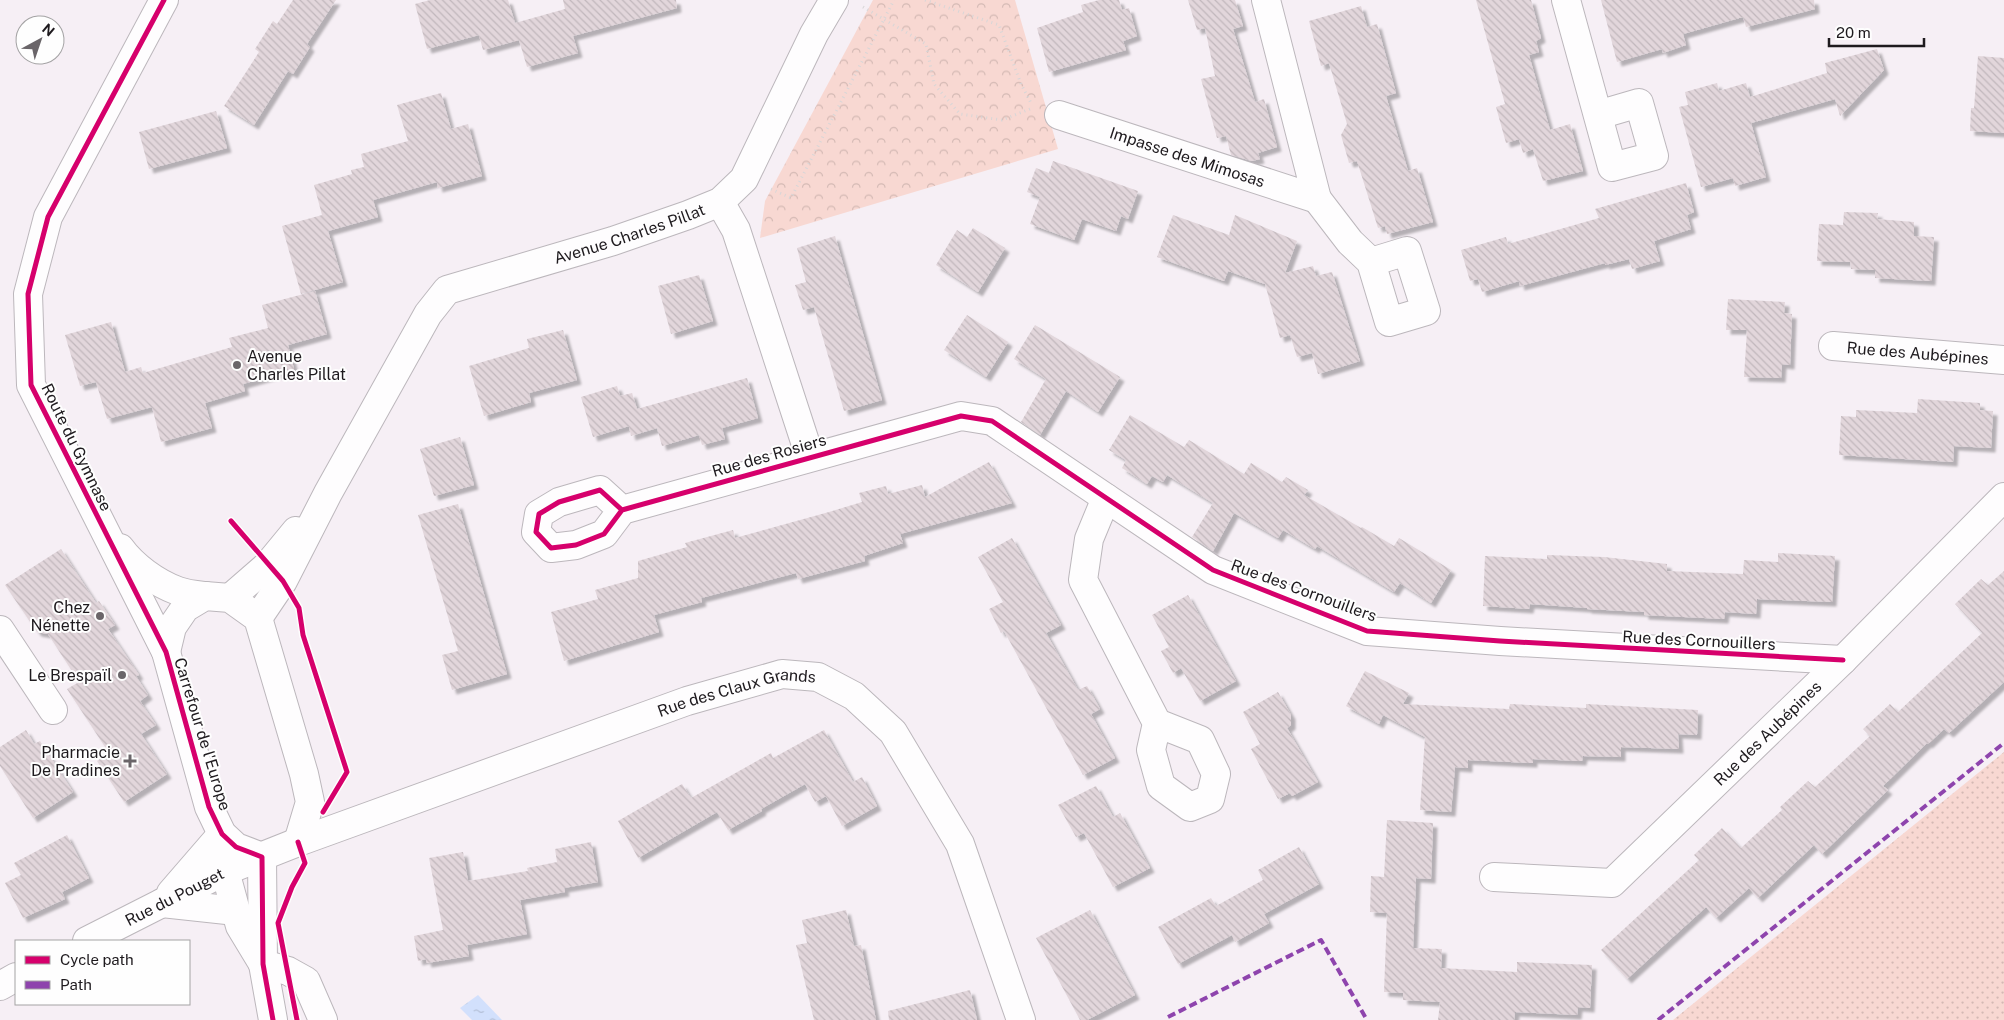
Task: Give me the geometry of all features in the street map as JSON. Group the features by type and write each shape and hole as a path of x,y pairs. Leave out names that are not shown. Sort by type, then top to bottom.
{"street":[{"name":"Route du Gymnase","path":"164,0 48,217 28,294 32,385 166,652"},
{"path":"1266,0 1316,199 1350,242 1371,262"},
{"path":"1566,0 1598,115"},
{"name":"Avenue Charles Pillat","path":"258,618 283,581 328,493 428,314 446,290 613,241 720,202 744,179 814,34 847,2"},
{"name":"Impasse des Mimosas","path":"1059,115 1316,199"},
{"name":"Rue des Rosiers","path":"720,202 736,230 810,457"},
{"name":"Rue des Aubépines","path":"1833,346 2004,360"},
{"name":"Rue des Cornouillers","path":"923,425 961,416 992,421 1213,570 1367,631 1510,642 1843,660"},
{"name":"Rue des Rosiers","path":"622,510 923,425"},
{"name":"Carrefour de l'Europe","path":"262,857 236,847 222,834 209,807 166,652 172,627 185,608 218,597 268,565 328,493"},
{"name":"Rue des Aubépines","path":"1494,877 1612,883 1843,660 2004,497"},
{"path":"1106,498 1089,539 1083,580 1157,724"},
{"path":"100,523 125,556 155,580 178,591 218,597 258,618 304,774 310,802 298,842 262,857 263,964 273,1020"},
{"path":"0,630 53,710"},
{"name":"Rue des Claux Grands","path":"298,842 688,701 782,674 818,677 854,696 893,732 960,844 1022,1020"},
{"path":"310,802 342,826"},
{"path":"222,834 225,871 240,926 263,964 288,971 306,981 323,1020"},
{"path":"162,903 222,834"},
{"name":"Rue du Pouget","path":"89,940 225,871 262,857"},
{"path":"162,903 236,912"},
{"path":"0,986 15,978"}],"path":[{"path":"765,187 791,198 894,0"},
{"path":"847,2 883,18 926,44 934,84 960,114 1002,120 1034,108 1021,84 999,25 925,0"}],"green space":[{"path":"873,0 1015,0 1058,149 760,238 765,201"},
{"path":"2004,752 2004,1020 1673,1020"}],"water":[{"path":"478,995 502,1020 472,1020 460,1008"}],"building":[{"path":"293,0 336,0 307,44 310,47 293,74 288,71 254,125 224,106 259,52 255,49 273,21 277,24"},
{"path":"430,0 508,0 515,23 565,9 563,0 676,0 677,8 573,36 578,53 527,67 519,40 483,50 479,35 427,49 415,4"},
{"path":"1099,0 1119,0 1122,10 1129,8 1137,36 1123,41 1126,50 1049,72 1037,28 1083,12 1081,5"},
{"path":"1188,0 1235,0 1243,26 1233,29 1255,102 1264,99 1277,147 1258,153 1260,159 1252,161 1231,155 1226,136 1217,138 1201,79 1215,76 1205,28 1197,30"},
{"path":"1476,0 1531,0 1541,38 1536,41 1539,52 1529,55 1550,130 1570,124 1583,171 1543,181 1533,149 1523,153 1519,139 1506,143 1496,107 1505,104"},
{"path":"1601,0 1814,0 1815,9 1746,27 1743,17 1683,34 1686,45 1663,53 1662,49 1617,62"},
{"path":"1361,6 1367,27 1377,24 1396,93 1386,96 1408,171 1417,168 1433,222 1387,234 1385,226 1378,228 1357,161 1349,163 1341,135 1347,124 1329,63 1321,66 1309,21"},
{"path":"1877,49 1884,70 1840,116 1835,99 1751,123 1766,177 1735,186 1733,178 1701,187 1679,107 1688,105 1685,92 1717,83 1719,91 1746,83 1750,97 1827,73 1825,63"},
{"path":"1978,56 2004,58 2004,133 1970,131 1971,108 1974,108"},
{"path":"441,93 451,129 468,124 482,176 438,188 437,182 373,200 378,217 328,231 343,282 301,294 282,226 322,215 314,185 352,174 351,170 364,167 361,154 408,141 397,105"},
{"path":"216,111 227,148 149,169 139,132"},
{"path":"1053,161 1138,191 1128,219 1121,216 1116,231 1082,219 1074,240 1030,224 1040,197 1027,192 1036,168 1049,173"},
{"path":"1686,183 1694,212 1687,215 1691,229 1654,241 1660,261 1632,269 1629,259 1605,265 1605,263 1520,286 1519,281 1482,292 1478,279 1470,281 1461,250 1506,237 1508,244 1599,218 1595,209"},
{"path":"1844,212 1878,213 1877,219 1914,222 1914,236 1934,237 1931,281 1875,278 1875,270 1851,269 1850,262 1817,261 1819,224 1843,225"},
{"path":"1173,215 1229,235 1235,215 1297,241 1285,273 1313,266 1316,276 1332,272 1360,361 1318,374 1312,353 1297,357 1290,335 1280,338 1265,284 1228,271 1224,281 1157,257"},
{"path":"973,228 1005,248 978,292 936,265 957,230 967,237"},
{"path":"835,236 882,400 844,411 814,307 803,310 795,285 806,282 797,248"},
{"path":"699,275 713,321 671,334 658,286"},
{"name":"Avenue Charles Pillat","path":"315,291 327,334 288,345 294,369 243,384 245,391 205,403 212,428 161,442 152,407 107,419 96,382 80,386 65,335 111,322 125,372 141,367 143,373 232,347 229,338 268,328 262,305"},
{"path":"1728,299 1785,302 1784,313 1792,314 1790,365 1782,364 1781,378 1744,377 1747,330 1726,330"},
{"path":"967,315 1008,342 986,377 944,350"},
{"path":"1035,325 1120,377 1098,412 1066,391 1040,435 1021,422 1046,379 1014,359"},
{"path":"563,330 577,380 529,393 531,402 484,416 469,366 529,348 527,339"},
{"path":"747,378 758,418 722,428 725,439 702,445 699,435 662,446 657,428 631,436 629,426 593,437 581,397 617,386 620,396 632,393 637,409"},
{"path":"1918,399 1980,403 1980,410 1993,411 1991,448 1954,446 1953,462 1839,455 1841,416 1856,417 1856,410 1917,413"},
{"path":"1130,415 1184,447 1189,440 1244,474 1251,463 1282,482 1286,477 1308,490 1304,495 1361,528 1394,546 1399,538 1451,570 1431,603 1400,583 1394,592 1317,546 1315,549 1283,530 1278,538 1234,513 1213,551 1192,537 1213,503 1167,475 1163,482 1152,476 1147,484 1122,468 1126,460 1109,450"},
{"path":"460,437 474,485 434,496 420,449"},
{"path":"989,462 1012,503 900,534 903,543 864,556 865,561 798,579 796,573 701,598 702,602 654,615 659,632 564,661 551,612 598,599 595,590 638,578 638,561 687,547 685,543 733,530 735,538 829,512 862,502 859,493 886,486 888,494 922,485 925,497"},
{"path":"458,504 507,674 452,690 442,655 458,651 418,515"},
{"path":"1012,538 1061,625 1046,633 1078,690 1087,686 1094,698 1100,709 1091,714 1115,758 1083,775 1004,631 1001,633 989,609 1003,602 978,557"},
{"path":"61,549 96,603 99,601 115,625 108,629 139,675 136,676 148,695 140,701 156,725 141,734 167,774 124,802 97,761 109,753 67,689 79,682 48,634 37,632 5,585"},
{"path":"1778,553 1835,556 1832,602 1757,599 1756,614 1725,612 1724,619 1644,615 1644,612 1530,604 1529,609 1483,606 1485,556 1547,559 1547,555 1604,557 1667,564 1667,571 1743,574 1744,560 1778,562"},
{"path":"2004,571 2004,682 1949,733 1944,729 1927,743 1883,786 1888,790 1822,854 1814,845 1758,898 1749,888 1716,918 1706,907 1627,979 1601,950 1699,860 1694,855 1722,828 1741,848 1782,810 1780,807 1808,781 1815,787 1870,736 1863,729 1890,704 1898,712 1982,633 1955,604 1981,579 1988,585"},
{"path":"1188,595 1236,681 1200,701 1181,668 1173,673 1161,651 1169,647 1152,615"},
{"path":"1365,671 1409,693 1403,704 1509,709 1510,704 1586,708 1586,704 1698,710 1697,735 1678,734 1679,749 1621,747 1621,757 1583,756 1582,761 1533,759 1533,763 1468,760 1468,768 1455,767 1451,812 1420,810 1425,737 1383,715 1379,724 1346,706"},
{"path":"1278,692 1291,715 1291,725 1287,728 1318,782 1292,796 1290,793 1278,799 1251,749 1260,744 1243,712"},
{"path":"26,730 34,744 40,741 73,792 33,818 0,766 0,747"},
{"path":"824,730 853,782 862,777 877,806 842,826 826,796 815,802 805,784 728,830 717,812 638,858 618,821 682,784 691,798 771,753 773,758"},
{"path":"1096,786 1113,817 1120,813 1150,868 1113,887 1084,833 1076,837 1058,805"},
{"path":"1387,820 1433,823 1431,879 1416,878 1413,948 1442,949 1441,968 1517,972 1517,962 1592,965 1590,1008 1578,1007 1577,1015 1515,1012 1514,1020 1438,1020 1440,1002 1403,1000 1403,993 1384,992 1387,913 1370,912 1371,876 1384,877"},
{"path":"67,835 89,878 62,892 65,899 23,918 5,883 21,875 14,863"},
{"path":"591,842 598,882 564,888 565,892 520,900 527,934 467,945 469,956 427,963 426,959 418,961 414,936 443,930 429,858 463,852 468,881 528,871 527,868 557,862 555,849"},
{"path":"1299,847 1319,884 1264,914 1269,923 1235,942 1232,935 1178,964 1158,927 1211,898 1216,906 1263,880 1258,870"},
{"path":"846,910 854,946 861,945 876,1020 814,1020 796,945 807,943 802,920"},
{"path":"1090,910 1135,995 1087,1020 1080,1020 1036,938"},
{"path":"970,990 977,1020 889,1020 888,1011"}],"marked path":[{"path":"1658,1020 2004,743"},
{"path":"1168,1017 1321,940 1367,1020"}],"cycle path":[{"path":"164,0 48,217 28,294 31,385 166,652 209,807 222,834 236,847 262,857 263,964 273,1020"},
{"path":"622,510 604,534 576,545 551,548 536,532 539,514 559,502 600,490 622,510 961,416 992,421 1213,570 1367,631 1500,641 1843,660"},
{"path":"231,521 283,581 299,608 303,635 347,772 323,812"},
{"path":"297,1020 278,923 292,887 305,863 298,842"}],"place":[{"name":"Avenue Charles Pillat","path":"237,365"},
{"name":"Chez Nénette","path":"100,616"},
{"name":"Le Brespaïl","path":"122,675"},
{"name":"Pharmacie De Pradines","path":"130,761"}]}
